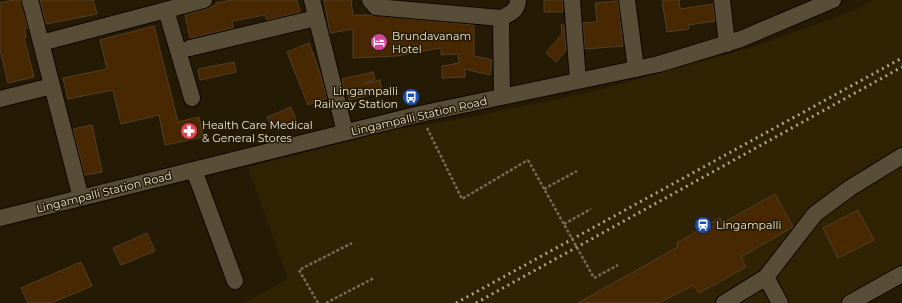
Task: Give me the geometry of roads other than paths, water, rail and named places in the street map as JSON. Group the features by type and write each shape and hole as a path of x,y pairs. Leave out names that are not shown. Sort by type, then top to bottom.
{"street":[{"path":"30,0 81,198"},
{"path":"41,43 204,0"},
{"path":"312,0 345,132"},
{"path":"370,0 376,7 502,18 512,13 518,6 518,0"},
{"path":"572,0 578,81"},
{"path":"627,0 636,69"},
{"path":"722,0 727,44"},
{"name":"Lingampalli Station Road","path":"0,218 420,114 659,64 741,39 832,0"},
{"path":"166,10 192,98"},
{"path":"190,48 316,18"},
{"path":"502,18 502,97"},
{"path":"0,99 52,86"},
{"path":"724,303 766,277 815,214 850,188 902,156"},
{"path":"194,170 235,281"},
{"path":"850,303 902,274"},
{"path":"766,277 780,303"}],"railway":[{"path":"456,303 902,58"},
{"path":"476,303 902,67"}],"place":[{"name":"Brundavanam Hotel","path":"379,42"},
{"name":"Lingampalli Railway Station","path":"411,97"},
{"name":"Health Care Medical & General Stores","path":"189,131"},
{"name":"Lingampalli","path":"703,225"}]}
